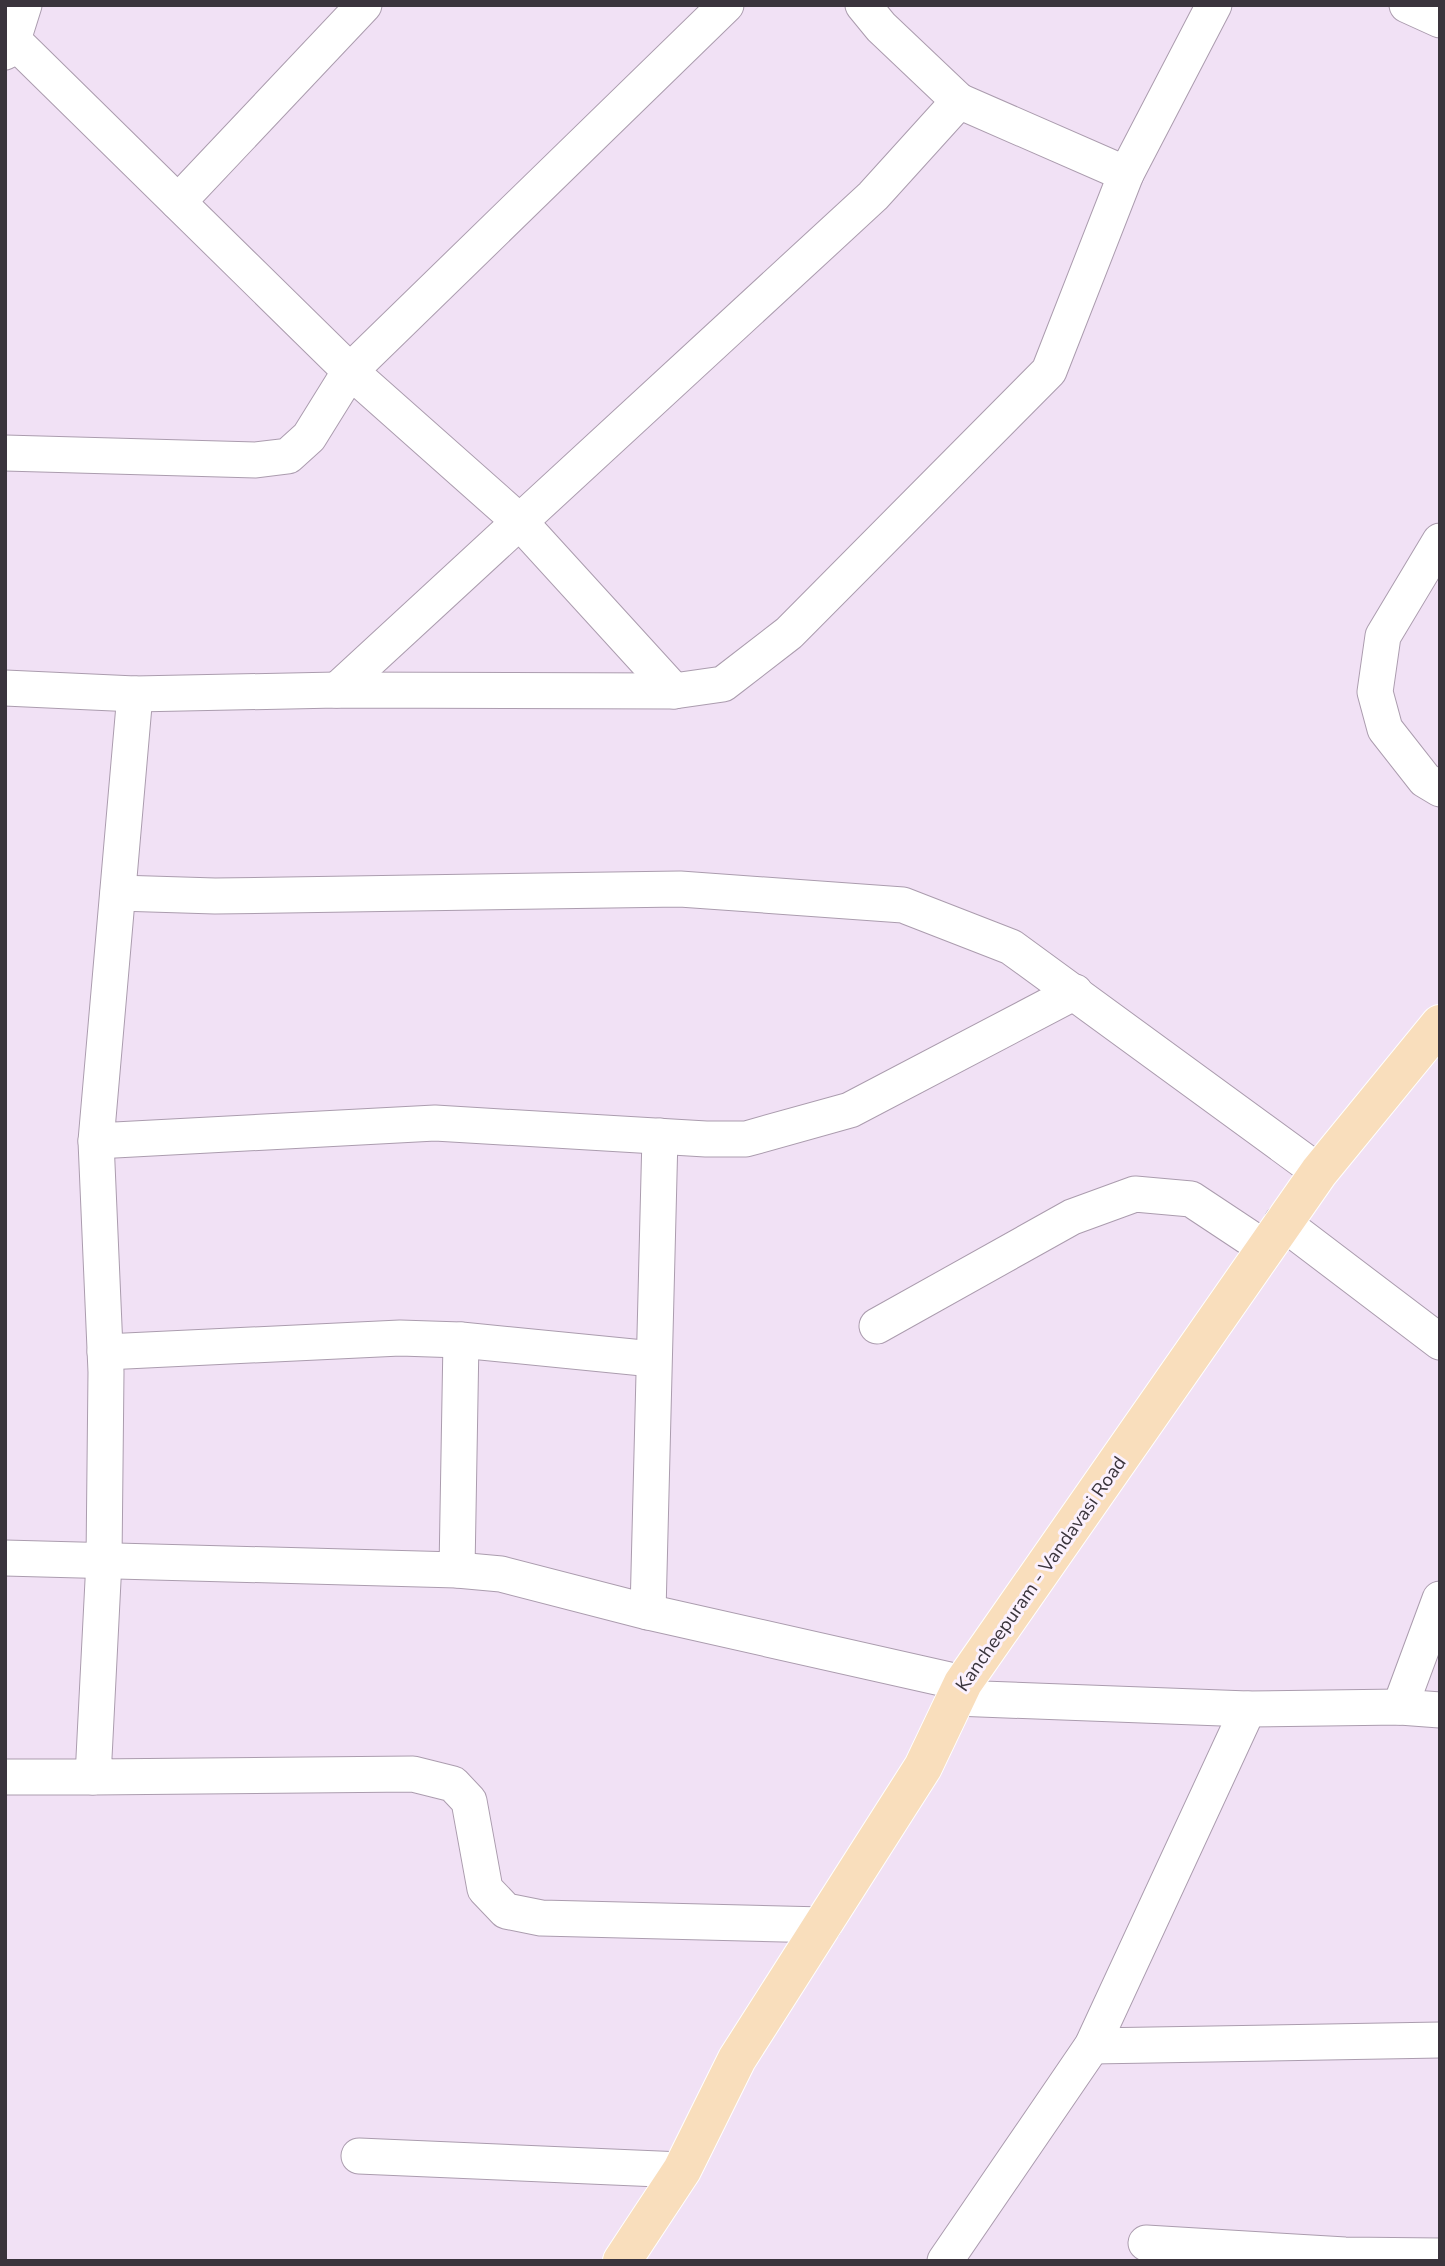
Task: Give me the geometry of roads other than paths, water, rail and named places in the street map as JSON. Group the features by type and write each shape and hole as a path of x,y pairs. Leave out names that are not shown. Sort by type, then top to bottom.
{"main road":[{"name":"Kancheepuram - Vandavasi Road","path":"622,2261 682,2170 737,2059 923,1768 959,1690 1319,1172 1440,1024"}],"street":[{"path":"24,5 9,46 178,202 350,371 519,521 674,691"},
{"path":"178,202 364,5"},
{"path":"5,453 256,460 288,456 309,438 350,371 726,5"},
{"path":"863,5 881,27 959,101 1126,174"},
{"path":"5,688 135,694 337,690 674,691 723,684 789,634 1049,371 1126,174 1214,5"},
{"path":"1407,5 1440,20"},
{"path":"337,690 873,196 959,101"},
{"path":"1440,541 1383,636 1375,692 1385,729 1425,780 1440,789"},
{"path":"93,1777 104,1561 105,1352 96,1141 135,694"},
{"path":"118,893 215,896 680,889 903,905 1011,947 1319,1172"},
{"path":"96,1141 435,1123 746,1139 850,1110 1075,992"},
{"path":"648,1612 660,1136"},
{"path":"877,1326 1072,1217 1135,1194 1191,1199 1274,1235 1440,1342"},
{"path":"105,1352 400,1338 461,1340 653,1359"},
{"path":"457,1570 461,1340"},
{"path":"5,1558 457,1570 501,1574 959,1690 1248,1709 1400,1707 1440,1710"},
{"path":"1400,1707 1440,1600"},
{"path":"945,2261 1092,2046 1248,1709"},
{"path":"5,1777 414,1774 453,1784 470,1801 485,1889 506,1911 541,1918 824,1925"},
{"path":"1092,2046 1440,2040"},
{"path":"359,2156 682,2170"},
{"path":"1146,2243 1345,2258 1440,2256"}]}
